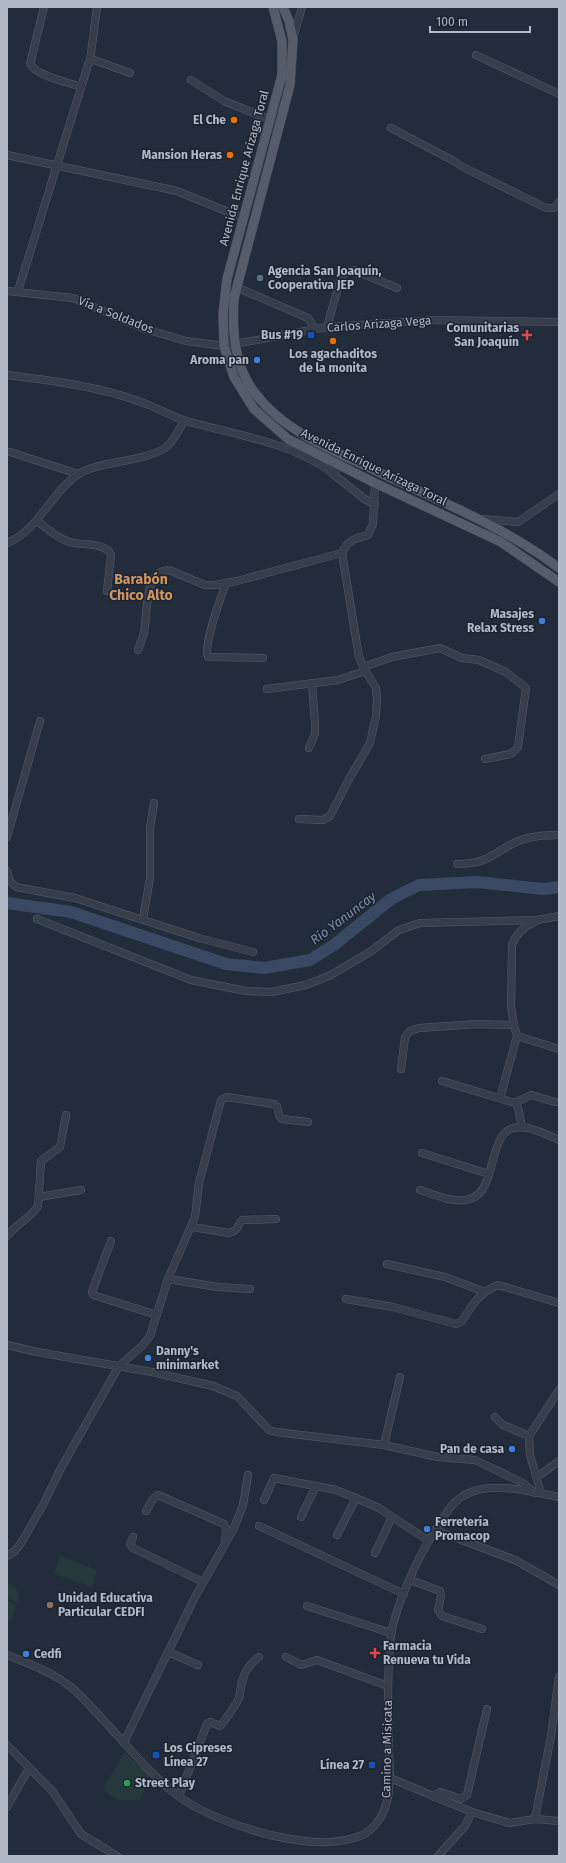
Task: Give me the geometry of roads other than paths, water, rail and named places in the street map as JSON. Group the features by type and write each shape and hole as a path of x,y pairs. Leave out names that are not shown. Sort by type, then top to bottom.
{"main road":[{"name":"Avenida Enrique Arízaga Toral","path":"273,7 282,41 282,75 227,279 223,314 224,346 234,377 254,409 288,439 375,483 502,542 559,582"},
{"name":"Avenida Enrique Arízaga Toral","path":"283,7 289,21 293,40 290,85 285,110 236,287 233,323 235,345 241,367 248,382 267,407 282,420 302,433 346,457 477,519 532,548 559,568"}],"street":[{"path":"44,7 30,64 33,70 81,87"},
{"path":"18,291 90,61 97,7"},
{"path":"293,40 302,7"},
{"path":"476,55 559,94"},
{"path":"90,61 94,60 130,73"},
{"path":"191,80 224,101 271,120"},
{"path":"392,128 452,160 463,168 546,208 554,208 559,202"},
{"path":"7,156 177,190 243,218"},
{"path":"327,327 342,277 347,271 354,270 398,288"},
{"path":"236,287 308,318 315,329"},
{"name":"Vía a Soldados","path":"7,291 73,298 145,329 186,341 224,346"},
{"name":"Carlos Arízaga Vega","path":"224,346 327,327 434,320 559,322"},
{"path":"7,375 79,385 141,402 184,421 281,448 310,460 333,474 366,500 374,504"},
{"path":"7,543 18,537 37,521 62,487 78,474 166,448 184,421"},
{"path":"10,452 78,474"},
{"path":"333,474 346,457"},
{"path":"299,819 323,820 330,816 370,743 376,716 376,688 364,669 359,657 342,553 346,545 356,538 368,535 372,524 375,483"},
{"path":"477,519 518,522 559,494"},
{"path":"37,521 69,542 104,547 109,550 111,555 107,590"},
{"path":"138,650 144,633 148,594 158,573 169,570 205,584 226,583 342,553"},
{"path":"226,583 215,616 207,654 208,657 263,658"},
{"path":"267,689 338,680 392,657 440,648 462,658 479,660 506,672 526,688 518,747 511,754 485,759"},
{"path":"309,748 315,734 312,684"},
{"path":"7,837 40,721"},
{"path":"143,919 150,878 150,828 154,804"},
{"path":"457,864 482,862 515,842 532,838 559,835"},
{"path":"7,870 10,881 16,887 75,898 199,938 253,952"},
{"path":"37,919 191,980 246,990 271,992 306,985 329,976 370,952 399,930 410,925 420,923 537,920 559,916"},
{"path":"500,1098 517,1036 511,1007 512,945 514,939 522,930 537,920"},
{"path":"401,1069 405,1037 410,1031 419,1028 478,1024 514,1025"},
{"path":"517,1036 559,1049"},
{"path":"442,1081 515,1103 518,1108 522,1127"},
{"path":"515,1103 531,1095 555,1102"},
{"path":"7,1556 15,1551 21,1543 43,1505 60,1468 119,1366 143,1345 150,1336 155,1325 156,1315 168,1279 192,1227 197,1208 200,1183 219,1104 223,1098 232,1097 274,1104 277,1106 279,1115 282,1118 308,1122"},
{"path":"7,1236 16,1225 35,1212 38,1206 40,1197 41,1162 60,1146 66,1115"},
{"path":"420,1190 447,1199 468,1200 475,1197 482,1188 501,1138 506,1132 522,1127 537,1130 559,1140"},
{"path":"422,1153 488,1174"},
{"path":"40,1197 81,1190"},
{"path":"192,1227 229,1233 235,1232 242,1220 276,1219"},
{"path":"111,1241 92,1292 93,1295 156,1315"},
{"path":"387,1264 445,1277 485,1292"},
{"path":"168,1279 218,1287 250,1289"},
{"path":"346,1299 393,1307 456,1324 461,1322 468,1308 485,1292 498,1285 506,1286 559,1303"},
{"path":"7,1345 37,1352 175,1377 227,1391 237,1396 268,1430 384,1445 438,1457 481,1462 523,1483 538,1493"},
{"path":"384,1445 400,1377"},
{"path":"538,1493 537,1477 530,1455 529,1436 559,1390"},
{"path":"495,1417 503,1425 529,1436"},
{"path":"537,1477 559,1461"},
{"path":"124,1742 203,1582 234,1528 243,1505 248,1475"},
{"path":"264,1500 274,1478 336,1490 379,1508 429,1541"},
{"path":"301,1517 316,1486"},
{"name":"Camino a Misicata","path":"7,1655 38,1668 68,1685 179,1796 214,1817 254,1831 296,1841 327,1842 360,1836 381,1819 387,1804 390,1778 388,1686 392,1633 404,1594 435,1530 457,1500 469,1492 490,1488 538,1493 559,1497"},
{"path":"146,1511 153,1499 158,1495 185,1506 224,1524 226,1528 224,1545"},
{"path":"337,1535 356,1498"},
{"path":"375,1553 392,1517"},
{"path":"259,1526 404,1594"},
{"path":"435,1530 515,1560 559,1586"},
{"path":"133,1537 130,1544 133,1548 203,1582"},
{"path":"410,1580 440,1590 441,1596 438,1610 442,1616 482,1630"},
{"path":"307,1606 392,1633"},
{"path":"168,1652 198,1665"},
{"path":"179,1796 207,1724 210,1722 220,1726 223,1724 230,1710 239,1699 240,1688 246,1671 258,1657"},
{"path":"286,1657 301,1665 317,1660 388,1686"},
{"path":"535,1819 551,1736 559,1677"},
{"path":"434,1797 440,1792 461,1799 466,1797 487,1709"},
{"path":"7,1745 53,1792 81,1834 117,1856"},
{"path":"7,1807 29,1768"},
{"path":"390,1778 472,1812 509,1823 535,1819 559,1821"},
{"path":"438,1856 465,1826 472,1812"}],"waterway":[{"name":"Río Yanuncay","path":"7,903 71,912 226,964 264,968 310,960 334,945 391,899 419,885 477,882 543,889 559,887"}],"place":[{"name":"El Che","path":"234,120"},
{"name":"Mansion Heras","path":"230,155"},
{"name":"Agencia San Joaquín, Cooperativa JEP","path":"260,278"},
{"name":"Bus #19","path":"311,335"},
{"name":"Comunitarias San Joaquín","path":"527,335"},
{"name":"Los agachaditos de la monita","path":"333,341"},
{"name":"Aroma pan","path":"257,360"},
{"name":"Masajes Relax Stress","path":"542,621"},
{"name":"Danny's minimarket","path":"148,1358"},
{"name":"Pan de casa","path":"512,1449"},
{"name":"Ferretería Promacop","path":"427,1529"},
{"name":"Unidad Educativa Particular CEDFI","path":"50,1605"},
{"name":"Farmacia Renueva tu Vida","path":"375,1653"},
{"name":"Cedfi","path":"26,1654"},
{"name":"Los Cipreses Línea 27","path":"156,1755"},
{"name":"Línea 27","path":"372,1765"},
{"name":"Street Play","path":"127,1783"}],"district":[{"name":"Barabón Chico Alto","path":"141,588"}]}
